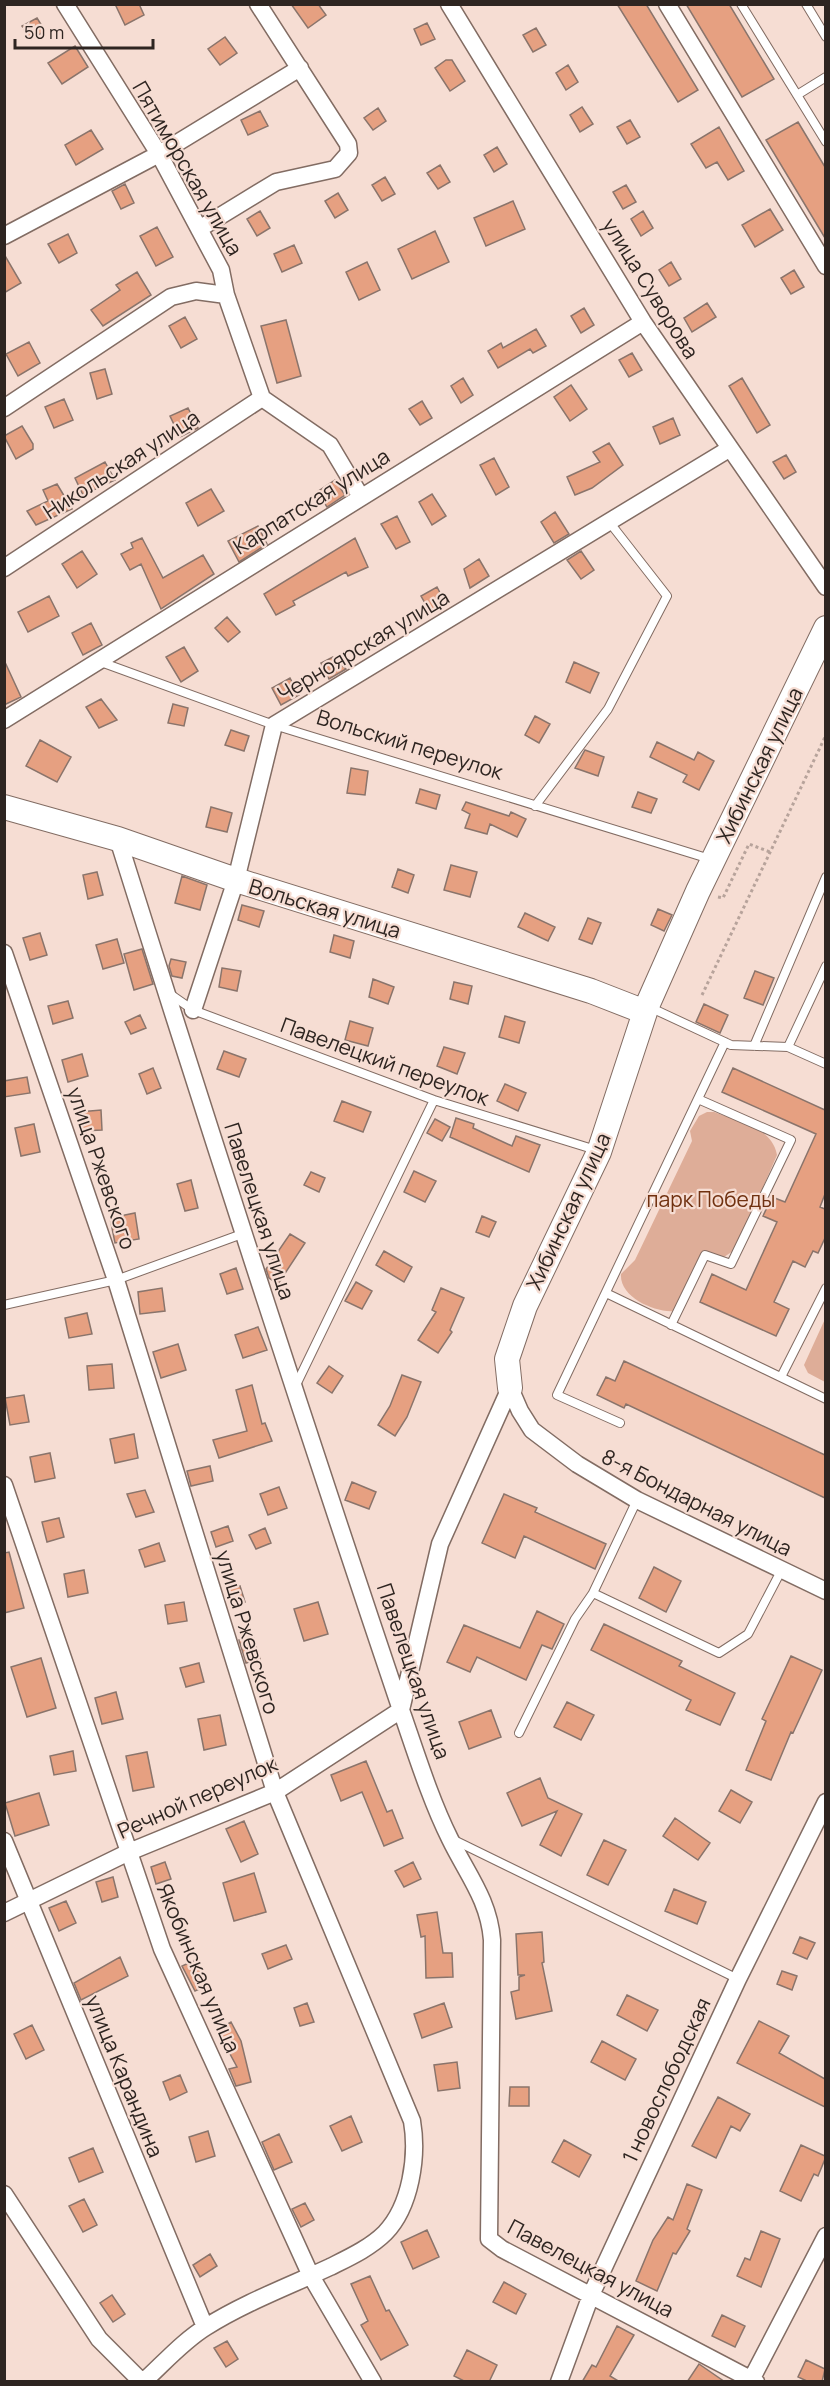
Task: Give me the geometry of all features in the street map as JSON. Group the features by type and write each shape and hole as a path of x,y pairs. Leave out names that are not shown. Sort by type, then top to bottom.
{"street":[{"name":"Пятиморская улица","path":"65,4 159,154 221,270 226,296 262,398"},
{"path":"199,228 276,182 335,169 349,153 348,144 258,4"},
{"name":"улица Суворова","path":"449,4 643,322 825,587"},
{"path":"667,4 825,266"},
{"path":"4,236 159,154 300,69"},
{"path":"4,408 171,297 196,291 226,296"},
{"name":"Карпатская улица","path":"4,720 643,322"},
{"path":"262,398 330,445 361,496"},
{"name":"Никольская улица","path":"4,568 262,398"},
{"name":"Черноярская улица","path":"193,1010 236,880 274,725 729,449"},
{"name":"Хибинская улица","path":"401,1710 440,1544 510,1388 507,1359 525,1306 599,1152 646,1009 714,860 825,628"},
{"name":"Вольская улица","path":"4,807 118,839 236,880 646,1009"},
{"name":"Павелецкая улица","path":"118,839 242,1234 295,1386 401,1710 449,1837 482,1895 490,1918 492,1940 489,2238 502,2249 753,2381"},
{"name":"улица Ржевского","path":"4,952 116,1280 274,1792 412,2121 415,2136 415,2154 406,2191 393,2224 382,2236 354,2255 204,2327 143,2382"},
{"name":"8-я Бондарная улица","path":"510,1388 520,1411 532,1430 577,1464 638,1500 825,1591"},
{"name":"Якобинская улица","path":"4,1485 162,1949 311,2276 373,2382"},
{"name":"Речной переулок","path":"4,1913 129,1852 274,1792 401,1710"},
{"name":"1 новослободская","path":"559,2382 591,2295 738,1979 825,1802"},
{"name":"улица Карандина","path":"4,1841 204,2327"},
{"path":"4,2194 99,2339 143,2382"},
{"path":"753,2381 825,2236"}],"lane":[{"path":"741,4 825,142"},
{"path":"806,4 825,38"},
{"path":"797,95 825,77"},
{"path":"535,806 608,709 667,596 610,523"},
{"name":"Вольский переулок","path":"97,661 274,725 714,860"},
{"path":"754,1046 825,877"},
{"path":"788,1047 825,966"},
{"name":"Павелецкий переулок","path":"166,990 193,1010 434,1100 599,1152"},
{"path":"646,1009 725,1042 788,1047 825,1064"},
{"path":"620,1423 557,1395 725,1042"},
{"path":"670,1325 705,1255 731,1264 791,1140 698,1099"},
{"path":"295,1386 434,1100"},
{"path":"4,1305 116,1280 242,1234"},
{"path":"781,1377 825,1288"},
{"path":"606,1293 825,1399"},
{"path":"519,1733 575,1619 593,1593 638,1500"},
{"path":"593,1593 719,1653 748,1634 781,1571"},
{"path":"449,1837 738,1979"}],"path":[{"path":"702,995 825,735"},
{"path":"723,898 749,843 770,852"}],"green space":[{"name":"парк Победы","path":"707,1112 714,1112 753,1126 774,1145 777,1155 736,1249 724,1257 704,1252 674,1311 657,1309 632,1296 622,1282 621,1274 635,1260 692,1141 690,1131 699,1116"},
{"path":"825,1319 826,1382 808,1373 804,1365"}],"building":[{"path":"115,4 139,4 144,15 125,25"},
{"path":"291,4 318,4 326,15 308,28"},
{"path":"617,4 646,4 698,90 678,102"},
{"path":"686,4 729,4 774,79 742,97"},
{"path":"37,18 45,31 30,40 22,26"},
{"path":"427,23 435,39 421,45 414,29"},
{"path":"536,28 546,45 533,52 523,35"},
{"path":"225,37 237,53 220,65 208,49"},
{"path":"75,46 88,67 62,84 48,63"},
{"path":"446,60 452,60 465,81 450,91 435,68"},
{"path":"568,65 578,82 566,90 556,73"},
{"path":"582,107 593,124 580,132 570,115"},
{"path":"378,108 386,121 373,130 364,118"},
{"path":"260,111 268,126 248,135 241,120"},
{"path":"630,120 640,137 627,144 617,127"},
{"path":"798,122 825,167 825,238 766,140"},
{"path":"719,127 744,171 728,180 717,162 706,168 691,144"},
{"path":"91,130 103,149 76,165 65,145"},
{"path":"497,147 507,164 494,172 484,155"},
{"path":"440,165 450,182 438,189 427,173"},
{"path":"385,177 395,194 382,201 372,185"},
{"path":"125,184 134,203 121,209 112,191"},
{"path":"626,185 636,202 623,209 613,192"},
{"path":"338,193 348,210 335,218 325,201"},
{"path":"513,201 525,229 486,246 474,218"},
{"path":"770,209 783,230 755,247 742,225"},
{"path":"260,211 270,228 257,236 247,219"},
{"path":"643,211 653,228 641,236 631,219"},
{"path":"157,227 173,257 156,266 140,236"},
{"path":"435,231 449,262 412,279 398,249"},
{"path":"68,234 77,253 59,263 48,244"},
{"path":"294,245 302,263 282,272 274,254"},
{"path":"4,254 21,283 4,293"},
{"path":"367,262 380,290 359,300 346,272"},
{"path":"671,262 681,279 669,286 659,270"},
{"path":"794,270 804,287 791,294 781,278"},
{"path":"137,272 151,295 103,326 91,310 120,290 116,285"},
{"path":"707,303 716,317 692,332 684,318"},
{"path":"584,308 594,325 581,333 571,316"},
{"path":"185,317 197,339 181,348 169,326"},
{"path":"286,320 301,376 277,383 261,326"},
{"path":"536,329 546,346 533,353 530,349 498,368 488,351 501,343 503,348"},
{"path":"29,342 40,363 18,376 6,354"},
{"path":"632,353 642,370 629,377 619,360"},
{"path":"105,369 112,394 97,399 90,373"},
{"path":"463,378 473,395 461,403 451,386"},
{"path":"742,378 770,425 757,433 729,386"},
{"path":"571,385 587,409 570,421 554,397"},
{"path":"64,399 73,420 54,428 45,407"},
{"path":"422,401 432,418 420,425 409,409"},
{"path":"188,408 198,428 180,437 170,416"},
{"path":"673,418 680,435 660,444 653,427"},
{"path":"22,426 33,444 33,449 16,459 4,436"},
{"path":"609,443 623,465 592,488 575,495 567,477 600,462 593,452"},
{"path":"786,455 796,472 784,479 773,462"},
{"path":"494,458 509,487 496,495 480,465"},
{"path":"105,462 115,480 83,495 75,478"},
{"path":"335,480 345,495 327,507 317,492"},
{"path":"57,484 72,509 36,525 27,511 48,501 43,490"},
{"path":"211,489 224,511 198,526 186,503"},
{"path":"432,494 446,516 432,525 419,502"},
{"path":"555,512 569,534 554,543 541,522"},
{"path":"397,516 410,542 396,549 381,524"},
{"path":"258,526 267,544 239,562 228,541"},
{"path":"142,538 163,578 203,555 214,574 161,609 141,564 130,570 121,554 133,548 131,543"},
{"path":"355,538 368,567 348,576 346,572 293,601 295,605 276,615 264,594"},
{"path":"82,551 97,574 77,588 62,564"},
{"path":"581,551 594,570 581,579 567,560"},
{"path":"479,559 489,576 470,588 464,569"},
{"path":"437,587 446,604 430,612 421,596"},
{"path":"49,596 59,616 28,632 18,612"},
{"path":"227,617 240,632 228,642 215,628"},
{"path":"91,623 102,645 83,655 72,633"},
{"path":"184,647 198,671 181,682 166,657"},
{"path":"333,657 346,669 329,679 321,663"},
{"path":"4,660 21,697 4,705"},
{"path":"574,662 599,673 590,693 566,682"},
{"path":"290,678 299,695 281,705 272,688"},
{"path":"101,699 117,720 99,728 86,707"},
{"path":"173,704 188,708 184,726 168,723"},
{"path":"535,716 550,724 539,743 525,735"},
{"path":"231,730 249,736 244,751 225,745"},
{"path":"40,740 71,757 57,782 26,766"},
{"path":"657,742 694,760 698,752 714,761 699,790 683,782 687,775 650,757"},
{"path":"585,750 604,757 598,776 575,768"},
{"path":"351,768 368,771 365,795 347,793"},
{"path":"420,789 440,795 436,809 416,803"},
{"path":"638,792 657,799 651,813 632,807"},
{"path":"466,802 509,816 511,812 526,819 517,837 490,824 487,834 465,828 470,814 462,810"},
{"path":"211,807 232,813 227,832 206,827"},
{"path":"451,865 477,872 470,897 444,890"},
{"path":"398,869 414,875 408,893 392,887"},
{"path":"97,872 103,895 88,899 83,875"},
{"path":"182,876 207,885 200,910 175,903"},
{"path":"242,905 264,911 259,927 238,920"},
{"path":"658,909 672,915 664,931 651,925"},
{"path":"525,913 555,927 548,941 518,927"},
{"path":"588,918 601,923 592,944 579,939"},
{"path":"40,933 47,955 30,960 23,938"},
{"path":"334,935 354,941 350,958 330,952"},
{"path":"117,939 124,963 103,969 96,945"},
{"path":"142,949 153,984 134,990 124,954"},
{"path":"171,959 186,962 182,978 172,976 169,966"},
{"path":"222,968 241,971 237,991 219,987"},
{"path":"755,971 774,978 763,1005 744,998"},
{"path":"373,979 394,987 388,1004 369,997"},
{"path":"454,982 472,986 468,1004 450,999"},
{"path":"68,1001 73,1018 53,1024 48,1006"},
{"path":"704,1004 728,1015 720,1033 696,1022"},
{"path":"140,1015 146,1028 131,1034 125,1022"},
{"path":"505,1016 525,1022 519,1043 499,1037"},
{"path":"350,1021 373,1028 368,1046 345,1040"},
{"path":"444,1047 465,1053 457,1074 437,1066"},
{"path":"224,1051 246,1059 239,1077 217,1069"},
{"path":"82,1054 88,1076 68,1082 62,1060"},
{"path":"153,1068 161,1088 147,1094 139,1074"},
{"path":"733,1068 825,1110 825,1194 820,1207 825,1209 825,1238 818,1253 813,1251 805,1267 793,1261 774,1302 789,1309 776,1336 700,1302 712,1274 746,1290 777,1222 763,1216 772,1197 785,1202 816,1134 722,1092"},
{"path":"27,1077 30,1093 4,1097 4,1081"},
{"path":"505,1084 526,1093 518,1111 497,1101"},
{"path":"342,1101 371,1112 363,1132 334,1121"},
{"path":"101,1110 102,1130 81,1131 79,1112"},
{"path":"456,1118 474,1124 473,1128 512,1146 516,1136 540,1145 529,1172 450,1137"},
{"path":"435,1119 450,1127 442,1141 427,1133"},
{"path":"34,1124 40,1152 21,1156 15,1128"},
{"path":"414,1171 436,1181 425,1202 404,1192"},
{"path":"311,1172 325,1178 319,1192 304,1185"},
{"path":"191,1180 198,1208 185,1211 177,1184"},
{"path":"135,1213 139,1239 115,1243 110,1218"},
{"path":"482,1216 496,1222 489,1237 476,1232"},
{"path":"290,1234 305,1243 278,1284 269,1278 266,1269"},
{"path":"384,1251 412,1267 404,1282 376,1265"},
{"path":"236,1268 243,1289 227,1294 220,1274"},
{"path":"356,1282 372,1291 362,1309 345,1301"},
{"path":"162,1288 165,1311 140,1314 138,1292"},
{"path":"441,1288 464,1298 450,1330 452,1332 438,1353 418,1340 436,1312 432,1310"},
{"path":"87,1313 92,1334 69,1338 65,1318"},
{"path":"258,1327 267,1350 243,1358 235,1335"},
{"path":"178,1344 186,1370 161,1378 153,1352"},
{"path":"624,1361 825,1455 825,1498 626,1404 624,1408 597,1395 606,1377 615,1381"},
{"path":"112,1364 114,1388 89,1390 87,1366"},
{"path":"329,1366 343,1376 332,1393 317,1383"},
{"path":"402,1375 421,1382 407,1417 395,1436 378,1425 390,1406"},
{"path":"252,1385 262,1424 265,1423 272,1441 219,1458 213,1440 247,1431 236,1390"},
{"path":"24,1395 29,1422 10,1425 5,1398"},
{"path":"134,1434 138,1458 115,1463 110,1439"},
{"path":"50,1453 55,1478 35,1482 30,1457"},
{"path":"210,1466 213,1481 191,1486 187,1471"},
{"path":"352,1482 376,1492 369,1509 345,1500"},
{"path":"279,1487 287,1508 268,1515 260,1494"},
{"path":"145,1490 154,1512 136,1517 127,1494"},
{"path":"504,1494 537,1508 535,1512 606,1544 595,1569 524,1536 515,1558 482,1543"},
{"path":"59,1518 64,1537 47,1542 42,1522"},
{"path":"228,1526 233,1541 216,1547 211,1532"},
{"path":"265,1528 271,1543 256,1549 249,1535"},
{"path":"159,1543 165,1561 145,1567 139,1550"},
{"path":"9,1552 24,1608 4,1613 4,1553"},
{"path":"654,1567 681,1581 666,1612 639,1598"},
{"path":"84,1570 88,1593 68,1597 64,1574"},
{"path":"240,1586 245,1602 231,1606 227,1589"},
{"path":"184,1602 187,1621 168,1624 165,1605"},
{"path":"318,1602 328,1634 304,1641 294,1609"},
{"path":"537,1611 564,1624 552,1649 542,1645 526,1680 477,1657 470,1672 447,1662 464,1625 520,1648"},
{"path":"604,1624 682,1661 679,1666 735,1693 720,1725 686,1710 691,1700 591,1650"},
{"path":"253,1636 260,1659 246,1663 239,1640"},
{"path":"791,1656 822,1670 793,1733 791,1732 771,1780 746,1770 766,1721 762,1719"},
{"path":"41,1658 56,1708 27,1717 11,1667"},
{"path":"199,1663 204,1682 186,1687 180,1668"},
{"path":"116,1692 123,1719 102,1724 95,1698"},
{"path":"567,1702 594,1715 581,1740 554,1727"},
{"path":"491,1710 501,1737 469,1749 459,1722"},
{"path":"220,1715 226,1745 204,1750 198,1719"},
{"path":"73,1751 76,1771 54,1775 50,1756"},
{"path":"147,1752 154,1787 133,1791 126,1756"},
{"path":"366,1761 387,1812 392,1810 403,1838 384,1846 362,1792 341,1801 331,1775"},
{"path":"540,1778 548,1798 582,1814 561,1856 540,1845 557,1811 522,1826 507,1793"},
{"path":"731,1790 752,1802 740,1823 719,1811"},
{"path":"39,1793 49,1825 15,1836 5,1803"},
{"path":"675,1818 710,1843 698,1860 663,1836"},
{"path":"244,1821 258,1854 241,1862 226,1829"},
{"path":"604,1840 626,1850 608,1885 587,1875"},
{"path":"165,1862 171,1879 156,1884 151,1867"},
{"path":"413,1862 421,1879 404,1887 395,1871"},
{"path":"254,1873 266,1912 234,1921 223,1883"},
{"path":"113,1877 118,1897 102,1902 96,1882"},
{"path":"674,1889 706,1902 697,1924 665,1911"},
{"path":"66,1901 76,1923 59,1931 49,1908"},
{"path":"437,1912 443,1953 452,1953 453,1977 426,1978 425,1936 421,1937 417,1915"},
{"path":"542,1932 544,1962 542,1963 552,2011 516,2019 511,1992 519,1990 519,1977 525,1975 518,1975 516,1934"},
{"path":"800,1937 815,1943 807,1959 793,1953"},
{"path":"286,1945 292,1959 268,1969 262,1954"},
{"path":"120,1957 128,1976 81,2000 74,1983"},
{"path":"195,1960 208,1985 195,1991 182,1966"},
{"path":"782,1971 797,1976 792,1990 777,1984"},
{"path":"627,1995 658,2010 647,2031 617,2015"},
{"path":"307,2003 314,2022 300,2026 294,2008"},
{"path":"444,2003 452,2027 422,2038 414,2014"},
{"path":"759,2021 789,2036 779,2053 825,2079 825,2107 737,2063"},
{"path":"231,2022 241,2041 251,2082 236,2086 229,2069 237,2067 217,2030"},
{"path":"32,2025 44,2050 26,2059 14,2034"},
{"path":"602,2041 636,2059 625,2080 591,2062"},
{"path":"457,2062 460,2088 438,2091 434,2065"},
{"path":"180,2075 187,2092 170,2100 163,2082"},
{"path":"510,2087 529,2087 529,2106 509,2106"},
{"path":"718,2097 750,2114 740,2131 731,2126 716,2158 692,2146"},
{"path":"351,2116 362,2142 342,2151 330,2126"},
{"path":"208,2131 215,2156 196,2162 189,2137"},
{"path":"279,2134 292,2162 274,2170 262,2142"},
{"path":"564,2140 591,2155 579,2177 552,2162"},
{"path":"801,2145 825,2156 825,2159 818,2176 814,2174 801,2201 780,2191"},
{"path":"93,2148 103,2172 79,2182 69,2158"},
{"path":"687,2184 702,2190 687,2229 690,2231 676,2254 673,2253 657,2291 636,2281 653,2240 668,2217 673,2220"},
{"path":"84,2199 97,2225 83,2232 69,2206"},
{"path":"305,2203 314,2220 301,2227 292,2209"},
{"path":"427,2230 439,2257 413,2269 401,2242"},
{"path":"761,2231 780,2239 761,2287 737,2276 745,2258 750,2260"},
{"path":"210,2254 217,2266 200,2277 193,2265"},
{"path":"370,2276 386,2311 389,2310 408,2345 381,2360 361,2325 368,2321 351,2284"},
{"path":"504,2282 526,2294 516,2314 493,2302"},
{"path":"112,2295 125,2314 113,2322 100,2303"},
{"path":"722,2315 745,2326 735,2347 712,2336"},
{"path":"617,2326 634,2335 610,2376 620,2382 582,2382 592,2365 596,2367"},
{"path":"227,2341 238,2359 226,2367 214,2348"},
{"path":"467,2350 497,2365 489,2382 466,2382 454,2376"},
{"path":"806,2360 825,2369 822,2382 809,2382 798,2377"},
{"path":"699,2364 725,2382 687,2382"}]}
